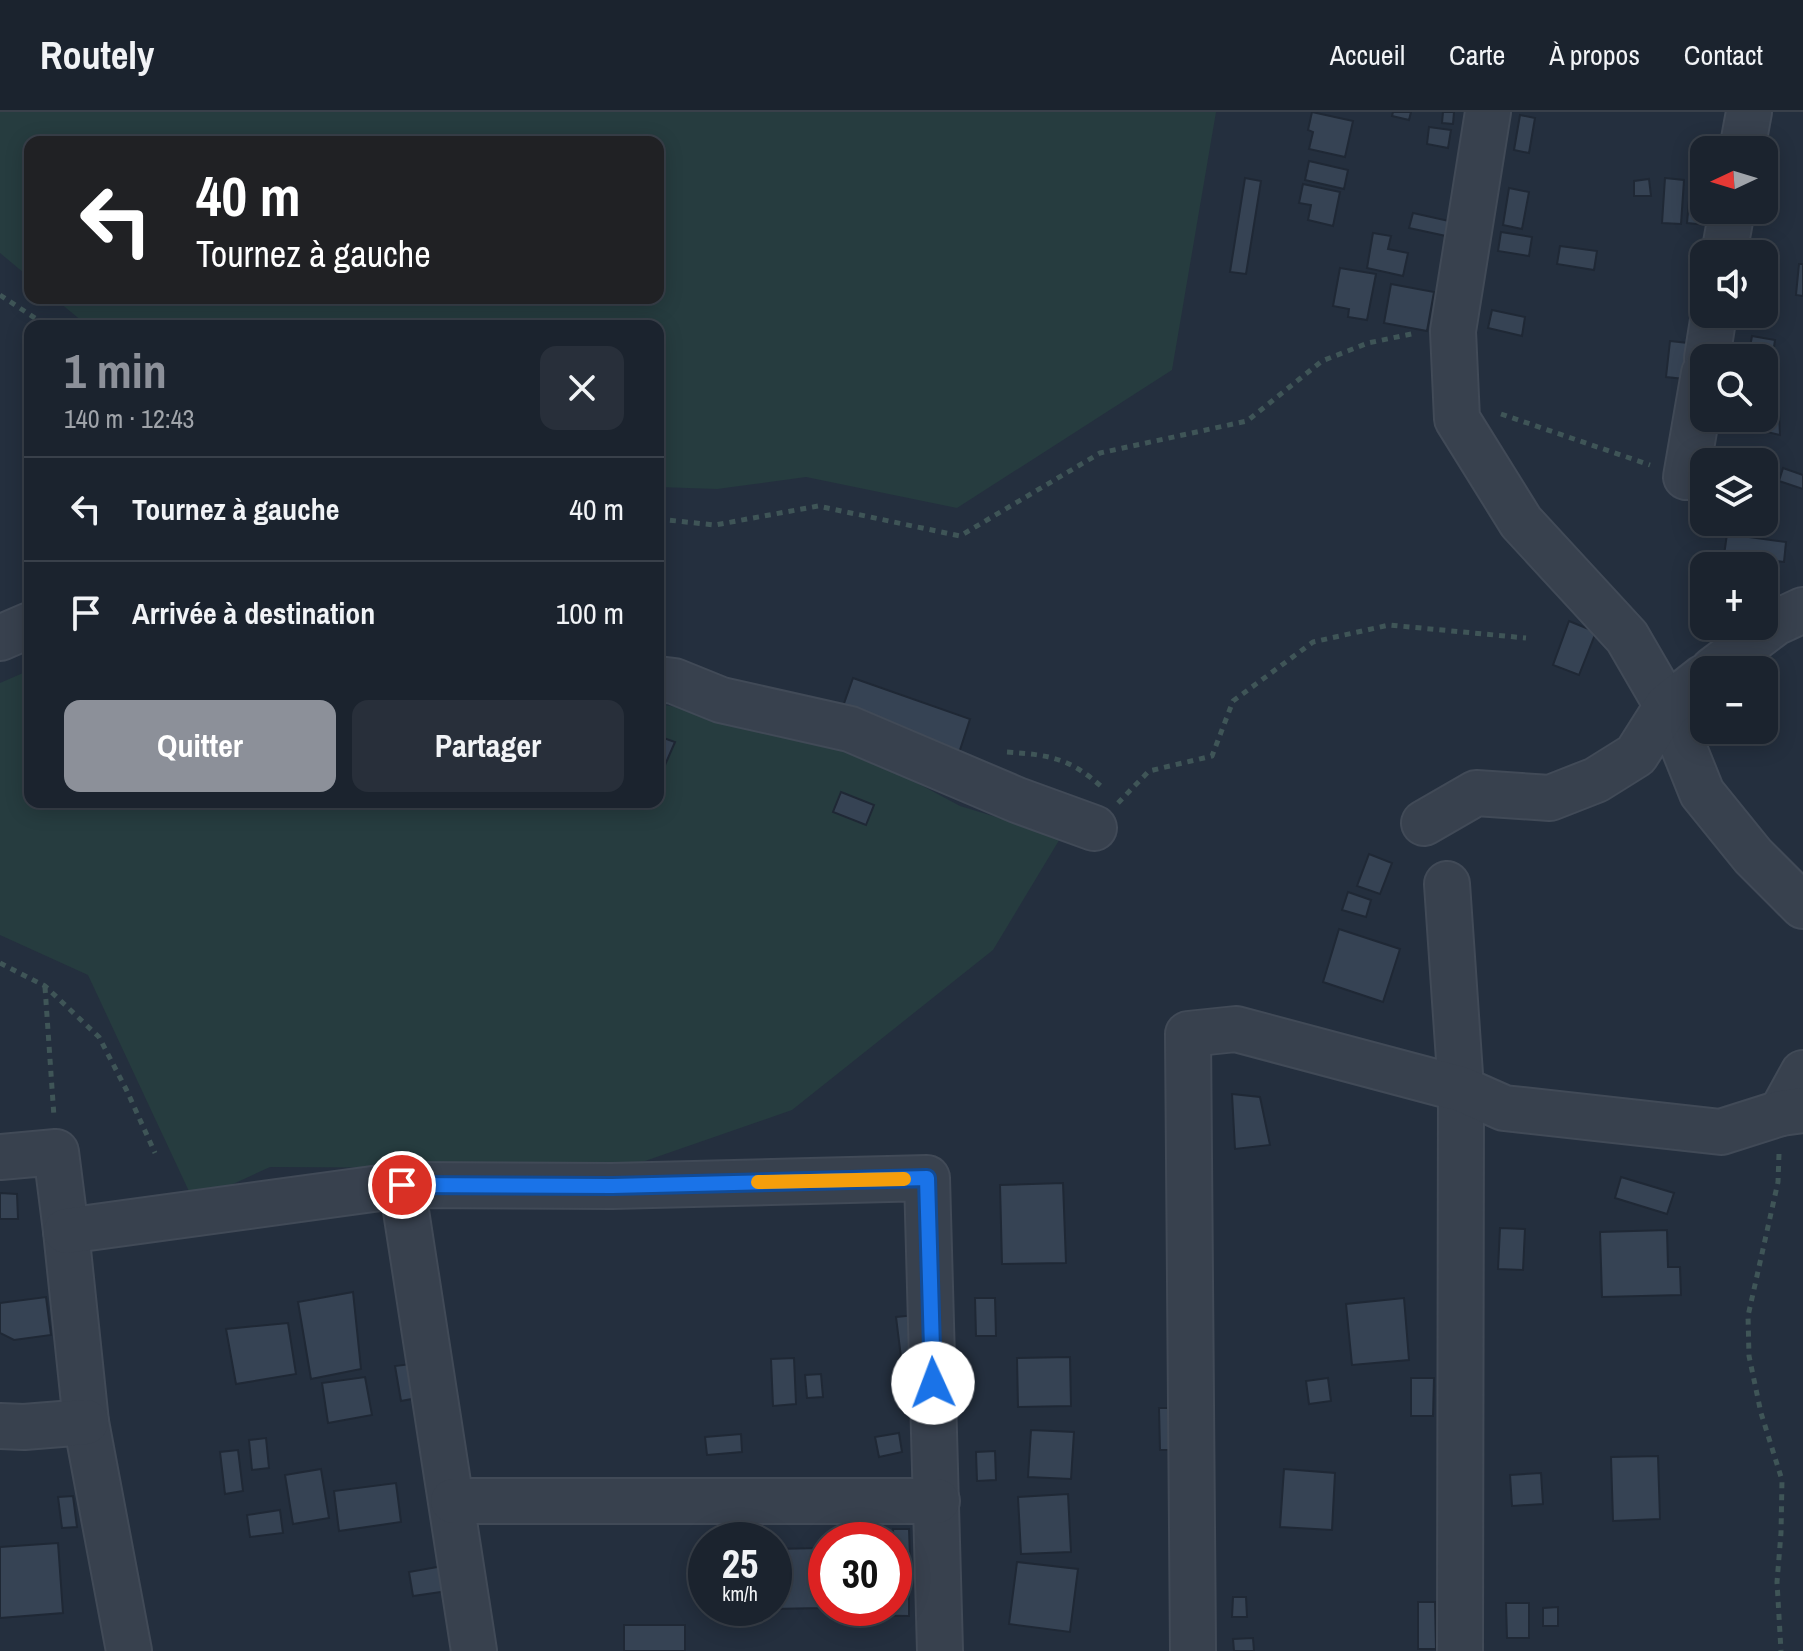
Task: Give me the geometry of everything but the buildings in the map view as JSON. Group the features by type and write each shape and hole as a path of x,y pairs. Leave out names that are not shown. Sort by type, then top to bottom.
{"street":[{"path":"1488,112 1453,331 1457,419 1521,522 1627,637 1667,706 1702,793 1753,856 1803,906"},
{"path":"1745,136 1749,112"},
{"path":"1686,477 1694,432"},
{"path":"1731,656 1775,623 1803,610"},
{"path":"0,638 24,628"},
{"path":"664,680 721,700 850,729 1017,800 1094,828"},
{"path":"1424,823 1476,793 1550,798 1596,780 1636,755 1667,706 1690,688"},
{"path":"1447,884 1461,1089 1460,1651"},
{"path":"1193,1651 1188,1034 1236,1029 1461,1089 1504,1108 1721,1132 1792,1111 1803,1073"},
{"path":"0,1157 56,1152 86,1422 129,1651"},
{"path":"66,1231 402,1185 612,1186 927,1178 940,1651"},
{"path":"402,1185 474,1651"},
{"path":"0,1426 86,1422"},
{"path":"453,1501 937,1501"}],"path":[{"path":"0,295 38,320"},
{"path":"664,520 715,525 818,506 960,536 1100,453 1247,421 1322,361 1368,343 1415,333 1453,331"},
{"path":"1498,413 1686,477"},
{"path":"1094,828 1149,771 1212,756 1233,701 1313,642 1389,625 1526,638"},
{"path":"0,963 45,986 99,1037 155,1153"},
{"path":"45,986 56,1152"},
{"path":"1781,1651 1777,1582 1782,1480 1755,1385 1749,1356 1748,1316 1792,1111"}],"green space":[{"path":"0,112 1216,112 1172,370 957,508 806,477 717,489 664,487 664,320 81,320 61,304 664,304 664,136 24,136 24,273 0,253"},
{"path":"24,673 24,808 664,808 664,705 863,754 960,806 1061,837 993,950 792,1110 622,1169 270,1167 194,1202 88,975 0,935 0,683"}],"slow traffic":[{"path":"758,1182 904,1179"}],"route":[{"path":"402,1185 612,1186 927,1178 933,1383"}]}
